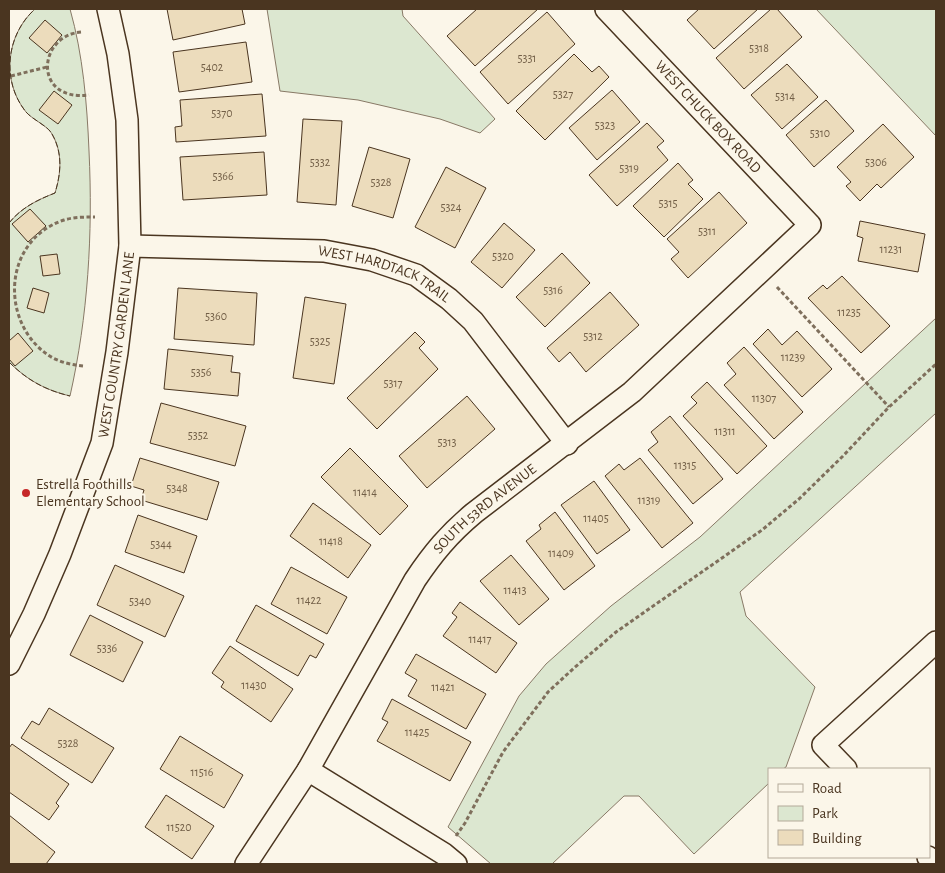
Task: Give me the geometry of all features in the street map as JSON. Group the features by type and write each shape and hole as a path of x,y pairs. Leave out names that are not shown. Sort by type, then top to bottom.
{"street":[{"name":"WEST COUNTRY GARDEN LANE","path":"9,664 34,614 60,554 102,443 117,352 130,246 127,120 118,54 108,9"},
{"name":"WEST CHUCK BOX ROAD","path":"606,9 810,225"},
{"name":"SOUTH 53RD AVENUE","path":"246,864 308,770 415,580 432,554 453,530 632,392 810,225"},
{"name":"WEST HARDTACK TRAIL","path":"130,246 324,251 372,260 416,275 449,299 473,321 567,444"},
{"path":"845,768 823,745 936,642"},
{"path":"308,770 450,859"}],"path":[{"path":"81,32 70,33 56,44 47,61 47,67 51,80 63,93 71,96 89,95"},
{"path":"11,76 47,67"},
{"path":"83,366 68,364 54,359 30,340 16,314 12,300 11,282 20,256 39,234 65,219 95,217"},
{"path":"761,271 889,407"},
{"path":"450,859 465,823 503,752 548,692 616,632 762,530 799,500 889,407 936,364"}],"green space":[{"path":"35,9 70,9 78,44 86,97 90,182 88,275 81,336 70,396 37,384 9,362 9,223 30,205 55,193 60,171 56,141 47,128 26,112 18,100 10,73 10,59 18,32 25,20"},
{"path":"267,9 402,9 403,16 495,119 480,133 440,119 358,100 280,91"},
{"path":"816,9 936,9 936,136"},
{"path":"936,318 936,413 740,592 746,616 815,687 786,767 768,768 768,784 694,854 639,796 624,796 552,864 491,864 448,827 519,696 546,664 611,606 700,537"}],"building":[{"path":"167,9 242,9 245,24 173,40"},
{"path":"477,9 538,9 475,66 447,36"},
{"path":"699,9 758,9 714,49 687,20"},
{"path":"771,9 777,9 802,37 744,89 716,58"},
{"path":"547,12 575,44 508,104 480,72"},
{"path":"45,20 62,35 47,53 29,38"},
{"path":"246,42 252,82 179,92 173,52"},
{"path":"574,54 592,72 599,66 609,77 545,140 516,111"},
{"path":"787,64 818,97 782,129 751,95"},
{"path":"612,90 640,122 597,160 569,128"},
{"path":"54,91 72,105 58,124 39,110"},
{"path":"262,94 266,136 176,142 175,127 182,126 180,100"},
{"path":"826,100 854,131 814,167 786,135"},
{"path":"303,119 342,121 336,205 297,202"},
{"path":"647,123 664,141 657,147 668,160 617,206 589,175"},
{"path":"883,124 914,157 881,188 877,184 860,201 846,186 851,182 837,167"},
{"path":"369,147 410,159 393,218 352,206"},
{"path":"264,152 267,195 183,200 180,157"},
{"path":"678,163 693,180 688,184 703,199 664,237 633,206"},
{"path":"446,167 486,188 455,248 415,227"},
{"path":"719,192 747,223 688,278 671,259 679,252 667,239"},
{"path":"30,209 46,226 28,242 12,224"},
{"path":"860,221 925,234 918,272 858,261 863,238 857,236"},
{"path":"504,223 535,250 502,288 471,262"},
{"path":"562,253 590,283 545,327 516,297"},
{"path":"57,254 60,274 43,276 40,256"},
{"path":"842,276 890,326 861,353 808,298 823,285 827,289"},
{"path":"33,288 49,293 44,313 27,308"},
{"path":"178,288 257,293 254,345 174,339"},
{"path":"610,292 639,325 586,372 570,352 559,362 547,348"},
{"path":"305,297 346,304 334,384 293,378"},
{"path":"768,329 782,345 797,331 832,369 802,397 753,344"},
{"path":"415,332 425,342 419,348 438,369 377,429 347,398"},
{"path":"18,333 33,351 15,366 9,359 9,341"},
{"path":"744,347 803,412 774,439 724,385 736,374 727,363"},
{"path":"168,349 233,356 231,372 240,373 238,396 164,389"},
{"path":"707,382 767,446 737,474 683,416 697,403 691,397"},
{"path":"467,396 495,429 427,488 399,456"},
{"path":"161,403 246,426 235,466 150,443"},
{"path":"670,416 723,479 693,504 648,450 658,442 651,432"},
{"path":"350,448 408,506 380,535 321,477"},
{"path":"140,458 219,482 207,520 141,500 144,490 131,486"},
{"path":"640,458 693,523 662,548 605,476 619,464 624,470"},
{"path":"594,481 630,530 597,554 561,505"},
{"path":"313,503 371,545 348,578 290,536"},
{"path":"555,512 595,566 564,590 526,541 541,529 539,525"},
{"path":"138,515 197,536 184,573 125,552"},
{"path":"511,555 549,599 519,625 480,581"},
{"path":"115,565 184,596 165,637 97,605"},
{"path":"291,567 347,597 327,634 271,604"},
{"path":"460,602 517,643 496,673 443,636 457,617 452,613"},
{"path":"256,605 324,644 316,658 310,655 298,676 236,641"},
{"path":"90,615 143,642 123,682 70,655"},
{"path":"230,646 293,689 271,722 221,687 224,682 212,673"},
{"path":"416,654 486,694 466,729 408,696 417,680 405,673"},
{"path":"392,699 471,742 450,781 377,741 388,722 382,719"},
{"path":"49,708 114,748 92,783 21,738 32,721 39,725"},
{"path":"180,736 243,775 224,808 160,769"},
{"path":"12,744 69,784 56,803 59,806 49,820 9,792 9,748"},
{"path":"166,795 214,826 192,859 145,827"},
{"path":"9,815 55,852 46,864 9,864"}],"fence":[{"path":"9,223 30,205 55,193 60,171 56,141 47,128 26,112 18,100 10,73 10,59 18,32 25,20 35,9"},
{"path":"9,362 37,384 70,396"}],"place":[{"name":"Estrella Foothills Elementary School","path":"26,493"}]}
